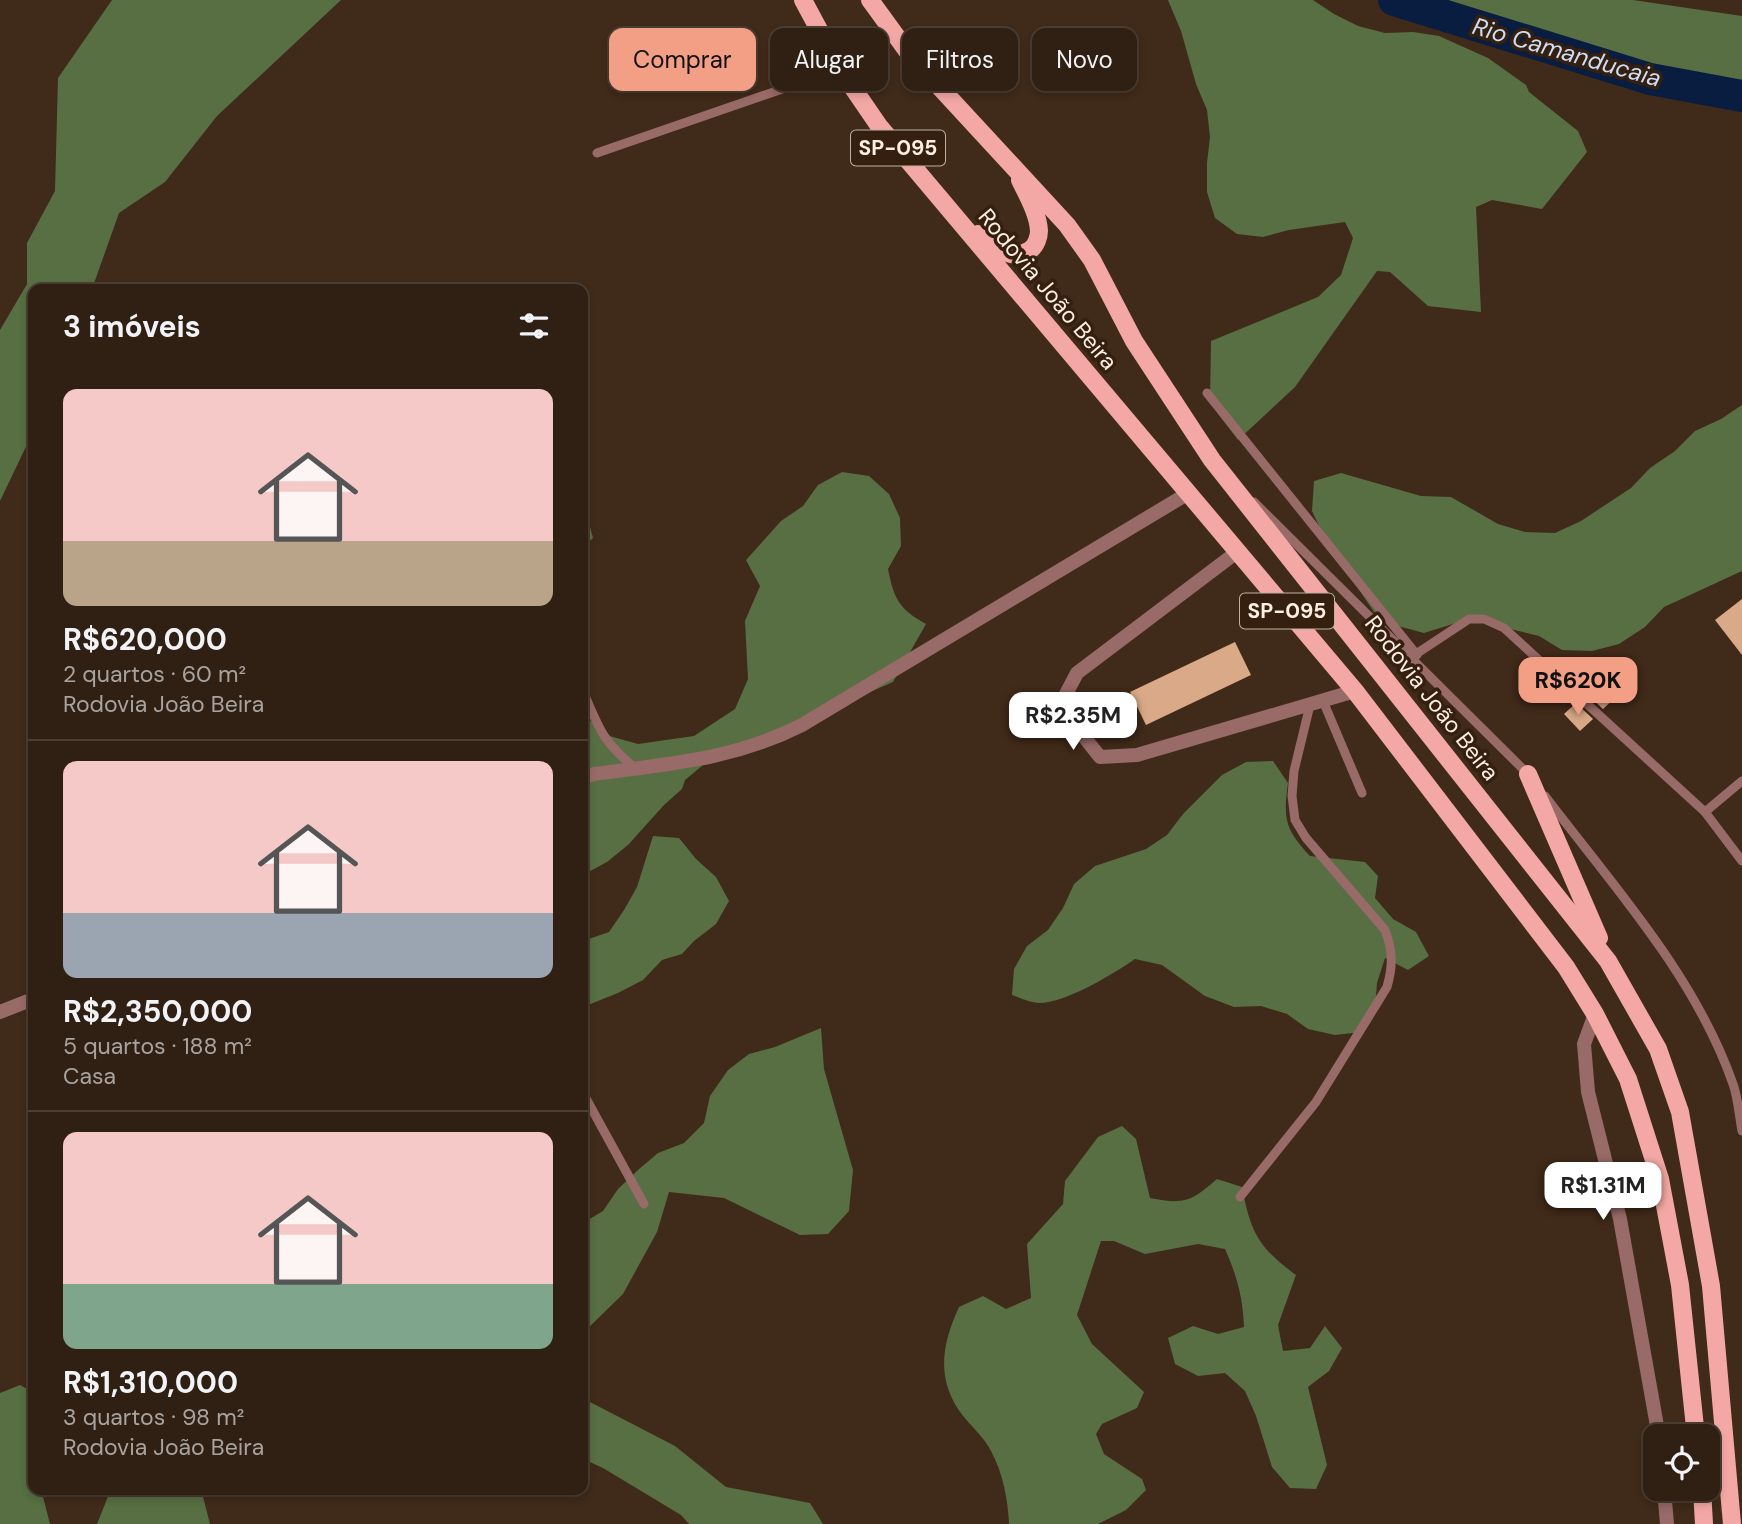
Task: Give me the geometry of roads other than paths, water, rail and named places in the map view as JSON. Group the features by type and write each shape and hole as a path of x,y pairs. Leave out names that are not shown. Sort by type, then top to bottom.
{"main road":[{"name":"Rodovia João Beira","path":"803,0 818,28"},
{"name":"Rodovia João Beira","path":"870,0 910,55 1067,225 1092,260 1134,341 1212,460 1608,961 1658,1049 1680,1112 1711,1286 1732,1524"},
{"name":"Rodovia João Beira","path":"855,91 879,126 1355,691 1566,967 1595,1014 1628,1079 1660,1178 1680,1285 1695,1424"},
{"path":"961,223 1008,255 1021,255 1034,247 1039,233 1036,216 1014,167"},
{"path":"1528,774 1608,961"},
{"path":"1703,1501 1704,1524"}],"street":[{"path":"588,776 696,761 739,752 774,740 1187,494"},
{"path":"1237,552 1077,673 1066,694 1069,718 1100,757 1137,755 1355,691"},
{"path":"0,1012 28,1001"},
{"path":"1595,1014 1584,1044 1588,1092 1620,1219 1657,1424"},
{"path":"1665,1501 1667,1524"}],"lane":[{"path":"597,153 776,91"},
{"path":"1207,393 1444,689"},
{"path":"1212,460 1528,774 1671,962 1712,1035 1734,1086 1742,1131"},
{"path":"1416,654 1469,619 1484,619 1504,628 1705,812 1742,861"},
{"path":"588,703 599,730 612,749 636,769"},
{"path":"1316,703 1362,793"},
{"path":"1240,1197 1316,1101 1387,987 1392,970 1392,948 1385,930 1306,838 1295,820 1292,796 1294,771 1316,703"},
{"path":"1705,812 1742,781"},
{"path":"588,1102 644,1204"}],"waterway":[{"name":"Rio Camanducaia","path":"1394,0 1650,79 1742,96"}]}
